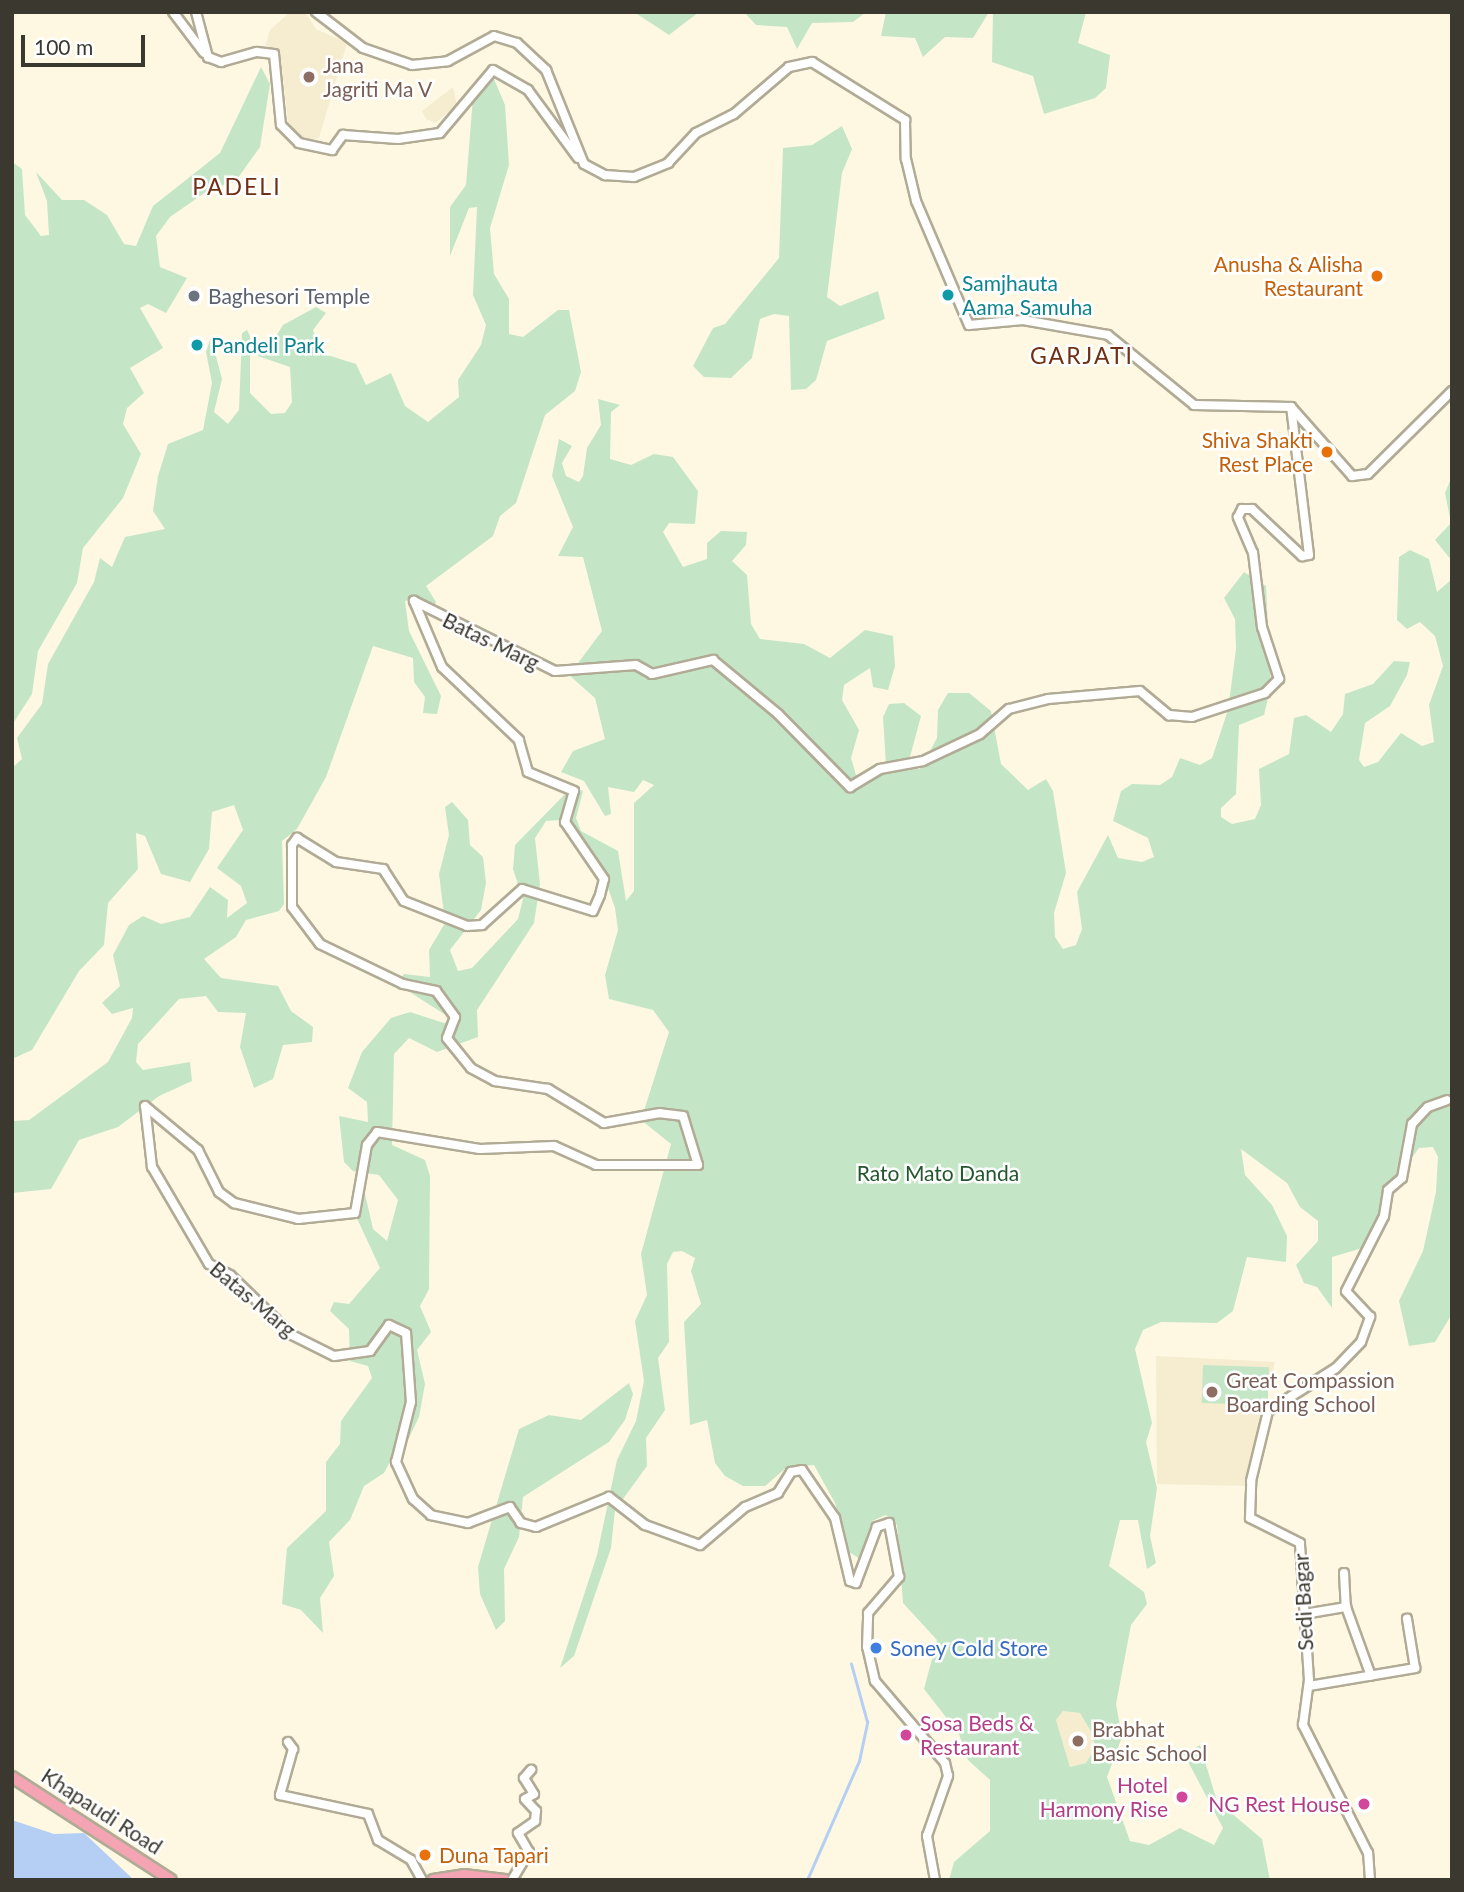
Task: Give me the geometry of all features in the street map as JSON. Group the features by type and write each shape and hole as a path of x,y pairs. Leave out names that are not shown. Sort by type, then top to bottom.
{"main road":[{"name":"Khapaudi Road","path":"12,1777 171,1880"},
{"path":"433,1880 464,1875 505,1880"}],"street":[{"path":"173,12 204,53 221,62 257,52 274,54 281,125 299,144 332,150 343,135 398,139 440,132 485,77 503,72 528,90 584,164 628,177 658,168 789,67 812,62 905,120 905,159 916,201 969,325 1023,320 1108,335 1194,405 1291,407 1352,476 1362,477 1452,391"},
{"path":"196,12 204,53"},
{"path":"316,12 363,48 412,65 448,61 494,36 517,43 546,70 584,164"},
{"name":"Batas Marg","path":"935,1880 927,1836 948,1776 945,1763 875,1681 867,1647 868,1613 899,1577 889,1523 877,1527 856,1583 850,1581 835,1518 802,1470 700,1545 645,1525 609,1497 536,1527 521,1523 510,1507 468,1523 431,1516 412,1499 396,1462 411,1402 406,1333 389,1325 370,1350 343,1356 292,1335 202,1257 186,1216 152,1167 144,1130 145,1106 150,1106 198,1150 219,1192 250,1212 298,1219 355,1213 367,1145 377,1132 480,1149 554,1146 596,1166 698,1165 683,1116 660,1113 604,1123 548,1089 495,1081 471,1068 447,1038 455,1017 436,991 403,985 310,935 292,907 292,845 297,838 336,862 383,869 404,901 467,926 482,925 522,889 593,911 604,879 565,822 574,790 555,778 528,772 519,740 442,667 414,601 555,671 636,665 652,674 713,660 778,714 850,788 880,769 923,761 980,734 1009,709 1048,699 1140,691 1181,718 1265,693 1279,671 1262,627 1252,553 1238,517 1242,509 1252,509 1302,556 1309,555 1291,407"},
{"name":"Sedi Bagar","path":"1370,1880 1368,1853 1303,1725 1309,1686 1300,1543 1250,1518 1251,1481 1268,1411 1336,1368 1361,1342 1370,1317 1346,1291 1384,1216 1388,1190 1402,1178 1412,1124 1428,1107 1447,1100"},
{"path":"1344,1573 1346,1607 1371,1676"},
{"path":"1304,1614 1346,1607"},
{"path":"1309,1686 1415,1668 1407,1619"},
{"path":"288,1742 293,1749 280,1795 368,1814 378,1840 411,1860 422,1880"},
{"path":"512,1880 529,1852 518,1833 535,1821 536,1811 525,1799 534,1794 524,1778 531,1770"}],"shaded area":[{"name":"Jana Jagriti Ma V","path":"290,12 305,12 316,29 347,43 319,138 303,141 288,122 281,57 265,47 270,30"},
{"path":"453,87 457,105 435,123 426,119 422,111"},
{"name":"Great Compassion Boarding School","path":"1156,1356 1275,1362 1246,1486 1157,1484"},
{"name":"Brabhat Basic School","path":"1063,1711 1081,1713 1092,1733 1095,1748 1086,1763 1070,1767 1056,1720"}],"green space":[{"path":"634,12 699,12 669,35"},
{"path":"744,12 866,12 853,22 812,23 797,49 787,27 756,25"},
{"path":"886,12 989,12 973,38 945,37 923,57 915,38 881,36"},
{"path":"993,12 1086,12 1078,43 1110,55 1106,88 1095,98 1044,114 1033,76 992,62"},
{"path":"261,67 270,84 260,147 235,182 210,189 170,217 156,236 160,267 187,278 166,313 148,304 140,308 163,348 130,368 144,393 127,408 123,424 141,454 123,498 83,548 77,583 38,651 32,694 12,725 12,162 22,169 25,215 41,236 49,235 47,201 36,172 62,200 84,200 107,215 124,244 136,246 153,206 220,153"},
{"path":"484,72 491,72 505,105 509,165 490,228 494,274 509,299 509,334 523,337 558,310 569,310 581,372 575,391 545,415 516,503 500,516 493,536 426,586 436,602 432,612 422,613 414,599 405,601 409,631 441,696 437,714 423,713 425,697 414,682 413,658 373,646 326,777 297,829 282,841 284,904 279,911 246,920 236,937 204,959 221,978 278,986 291,1011 313,1027 312,1042 283,1045 273,1079 254,1088 240,1047 246,1013 218,1012 206,996 179,999 138,1044 136,1062 143,1070 190,1062 192,1081 159,1096 118,1127 79,1140 51,1189 12,1193 12,1121 29,1120 108,1062 132,1018 133,1008 112,1014 102,1003 120,986 113,955 129,925 143,916 161,924 190,917 210,887 228,900 227,918 247,903 241,886 217,868 243,830 234,805 212,812 209,849 190,882 161,874 145,836 136,833 138,869 108,903 104,945 79,971 32,1050 12,1059 12,768 22,759 17,738 42,704 48,664 94,582 100,558 112,567 125,537 165,529 153,511 158,476 168,444 203,430 212,383 206,352 211,337 222,379 214,412 228,424 239,410 242,333 247,330 250,336 250,393 271,414 285,413 292,402 290,367 258,356 253,344 273,341 283,325 316,307 326,313 313,330 321,353 356,364 366,385 391,373 405,406 428,422 459,397 458,380 481,345 486,325 473,295 477,207 469,208 450,256 450,207 466,185 473,97"},
{"path":"842,126 852,149 842,173 827,297 840,306 878,291 885,319 827,341 816,380 806,389 791,390 789,316 774,314 760,319 752,358 731,378 704,377 693,366 713,328 725,324 779,258 783,148 812,145"},
{"name":"Rato Mato Danda","path":"598,399 620,405 611,412 610,459 631,465 654,454 673,457 698,491 695,524 669,523 663,532 683,567 707,559 707,543 721,531 747,532 746,545 732,561 747,575 751,624 760,639 804,644 830,658 865,630 893,636 895,666 888,690 873,687 870,668 844,685 842,700 859,730 851,758 856,775 864,778 886,766 883,717 889,704 904,703 921,716 910,757 913,769 920,769 937,738 938,710 948,693 969,693 991,711 1001,764 1028,790 1046,779 1053,791 1066,873 1054,913 1055,937 1063,949 1076,945 1082,929 1077,892 1108,835 1118,858 1142,862 1154,857 1148,838 1113,821 1121,791 1132,784 1160,785 1172,777 1180,758 1200,765 1212,758 1228,710 1236,649 1235,619 1224,598 1244,572 1266,586 1271,686 1264,715 1239,725 1236,794 1221,808 1221,817 1232,824 1255,819 1261,805 1259,769 1289,754 1294,718 1306,715 1331,732 1343,714 1345,694 1373,684 1394,661 1410,662 1407,675 1390,706 1365,723 1359,760 1364,767 1378,762 1401,733 1422,746 1434,742 1429,705 1443,666 1435,636 1420,622 1407,629 1397,620 1399,557 1410,550 1429,559 1437,592 1452,579 1452,1314 1435,1342 1409,1346 1399,1301 1423,1251 1436,1192 1438,1157 1433,1147 1419,1148 1390,1188 1380,1233 1359,1249 1332,1257 1332,1308 1317,1287 1304,1283 1296,1265 1318,1241 1318,1221 1300,1207 1287,1183 1241,1149 1245,1175 1272,1205 1287,1236 1286,1262 1247,1257 1233,1311 1217,1323 1161,1322 1143,1330 1135,1349 1152,1423 1146,1442 1157,1488 1150,1536 1156,1563 1147,1569 1138,1520 1120,1520 1109,1566 1144,1592 1147,1604 1131,1625 1116,1704 1122,1737 1107,1777 1130,1841 1149,1845 1180,1828 1214,1845 1223,1828 1184,1754 1200,1745 1217,1801 1262,1839 1270,1880 949,1880 954,1862 990,1831 990,1780 968,1760 959,1734 924,1689 937,1640 903,1603 897,1525 886,1515 872,1521 860,1559 849,1552 835,1503 814,1465 786,1468 765,1486 743,1486 725,1476 715,1463 707,1420 690,1425 684,1322 701,1304 691,1271 695,1258 682,1251 673,1252 667,1264 669,1342 658,1358 665,1410 646,1438 647,1466 615,1510 611,1548 574,1656 560,1668 597,1555 617,1460 636,1421 644,1381 635,1321 647,1295 641,1254 671,1144 641,1120 669,1032 653,1010 609,999 605,975 618,930 615,908 598,859 560,820 546,821 535,838 540,884 534,923 477,1010 478,1037 437,1052 409,1038 394,1054 392,1145 425,1160 430,1176 429,1289 420,1306 431,1332 417,1350 425,1384 419,1417 394,1469 392,1458 384,1473 364,1486 350,1520 329,1542 334,1576 320,1598 323,1633 301,1610 282,1604 287,1548 326,1511 326,1462 340,1444 341,1421 372,1378 368,1366 350,1361 349,1329 330,1311 334,1302 349,1304 380,1268 354,1212 363,1185 373,1229 387,1241 398,1200 379,1175 353,1171 344,1162 339,1116 368,1122 367,1102 348,1088 362,1052 391,1018 410,1012 444,1023 452,1019 397,984 404,974 430,977 429,950 445,923 439,874 449,835 445,807 452,802 468,820 470,845 483,857 486,883 481,910 450,950 458,971 472,968 518,919 523,899 513,869 515,845 572,787 583,791 576,818 581,831 618,851 626,901 634,891 634,803 654,785 643,780 634,792 608,787 611,814 605,816 584,781 561,772 573,751 605,739 595,698 569,675 602,631 583,557 558,556 573,527 552,476 559,439 572,446 562,463 566,476 579,482 583,476 587,448 601,425","holes":["1063,1711 1080,1713 1092,1733 1095,1748 1086,1763 1070,1767 1056,1720"]},
{"path":"1452,476 1452,561 1435,540 1451,523 1445,493"},
{"path":"1203,1365 1269,1367 1268,1405 1202,1403"},
{"path":"629,1383 633,1394 625,1420 609,1442 523,1497 519,1537 504,1569 505,1621 496,1630 480,1594 478,1567 519,1429 549,1415 581,1420"}],"water":[{"path":"12,1820 54,1834 84,1833 134,1880 12,1880"}],"waterway":[{"path":"807,1880 859,1761 867,1722 851,1664"}],"place":[{"name":"Jana Jagriti Ma V","path":"309,77"},
{"name":"Anusha & Alisha Restaurant","path":"1377,276"},
{"name":"Samjhauta Aama Samuha","path":"948,295"},
{"name":"Baghesori Temple","path":"194,296"},
{"name":"Pandeli Park","path":"197,345"},
{"name":"Shiva Shakti Rest Place","path":"1327,452"},
{"name":"Great Compassion Boarding School","path":"1212,1392"},
{"name":"Soney Cold Store","path":"876,1648"},
{"name":"Sosa Beds & Restaurant","path":"906,1735"},
{"name":"Brabhat Basic School","path":"1078,1741"},
{"name":"Hotel Harmony Rise","path":"1182,1797"},
{"name":"NG Rest House","path":"1364,1804"},
{"name":"Duna Tapari","path":"425,1855"}],"district":[{"name":"PADELI","path":"237,186"},
{"name":"GARJATI","path":"1082,355"}]}
